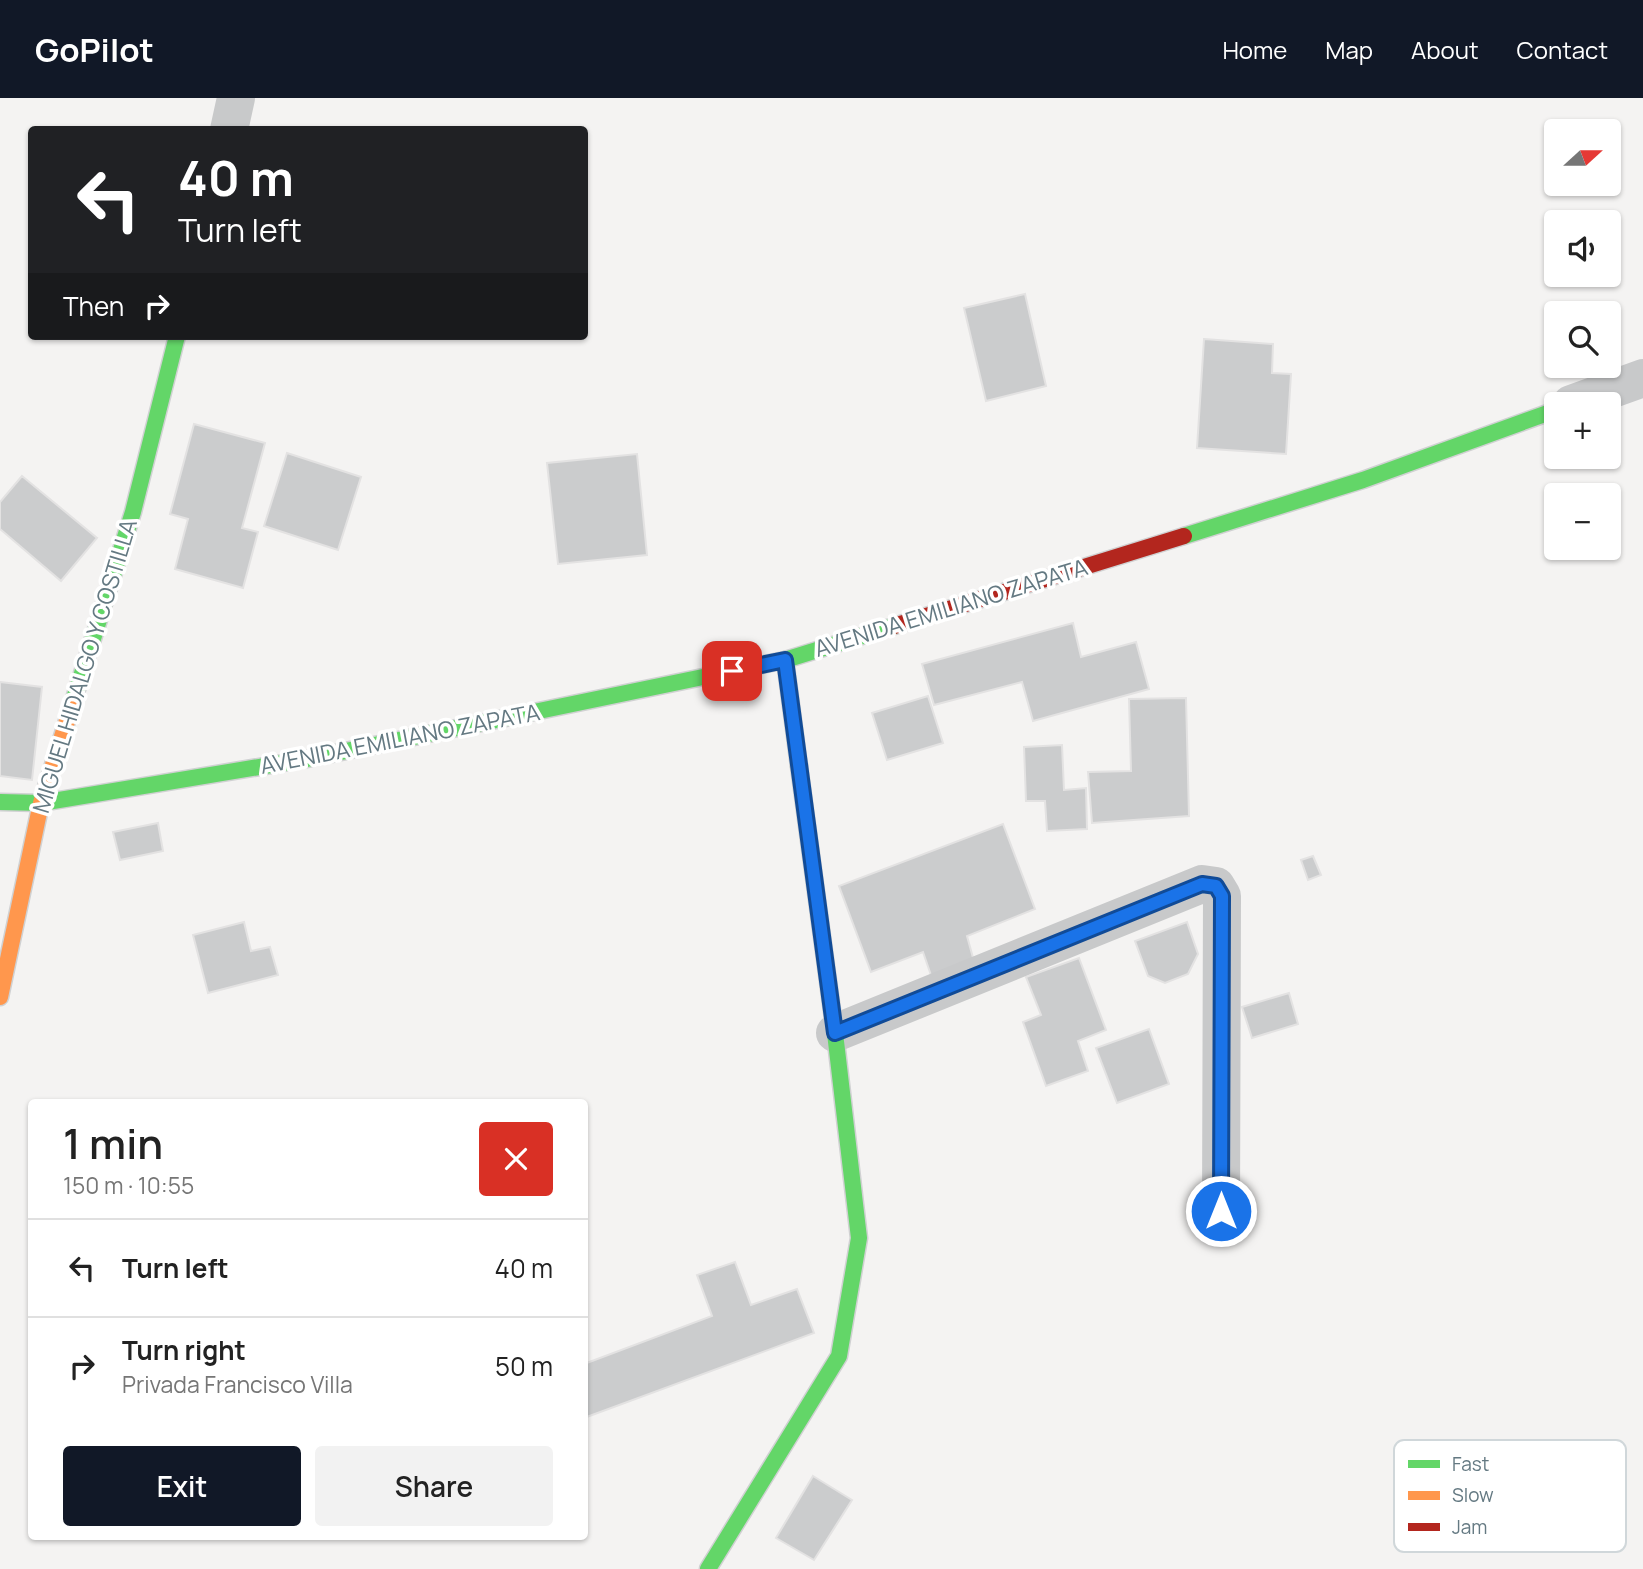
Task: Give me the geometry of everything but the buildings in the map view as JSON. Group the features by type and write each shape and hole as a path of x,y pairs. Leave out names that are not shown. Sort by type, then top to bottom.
{"street":[{"path":"230,126 236,98"},
{"name":"MIGUEL HIDALGO Y COSTILLA","path":"0,997 41,803 133,512 176,340"},
{"path":"1604,392 1643,378"},
{"name":"AVENIDA EMILIANO ZAPATA","path":"0,802 41,803 307,759 785,660 1363,480 1544,414"},
{"path":"708,1569 839,1356 859,1238 835,1033 785,660"},
{"path":"835,1033 1202,884 1216,886 1222,896 1221,1211"}],"traffic: fast":[{"path":"73,702 133,512 176,340"},
{"path":"1184,536 1363,480 1544,414"},
{"path":"0,802 41,803 307,759 785,660 894,626"},
{"path":"708,1569 839,1356 859,1238 799,766"}],"traffic: slow":[{"path":"785,660 799,766"},
{"path":"0,997 41,803 73,702"}],"traffic: jam":[{"path":"894,626 1184,536"}],"route":[{"path":"732,671 785,660 835,1033 1202,884 1216,886 1222,896 1221,1211"}]}
